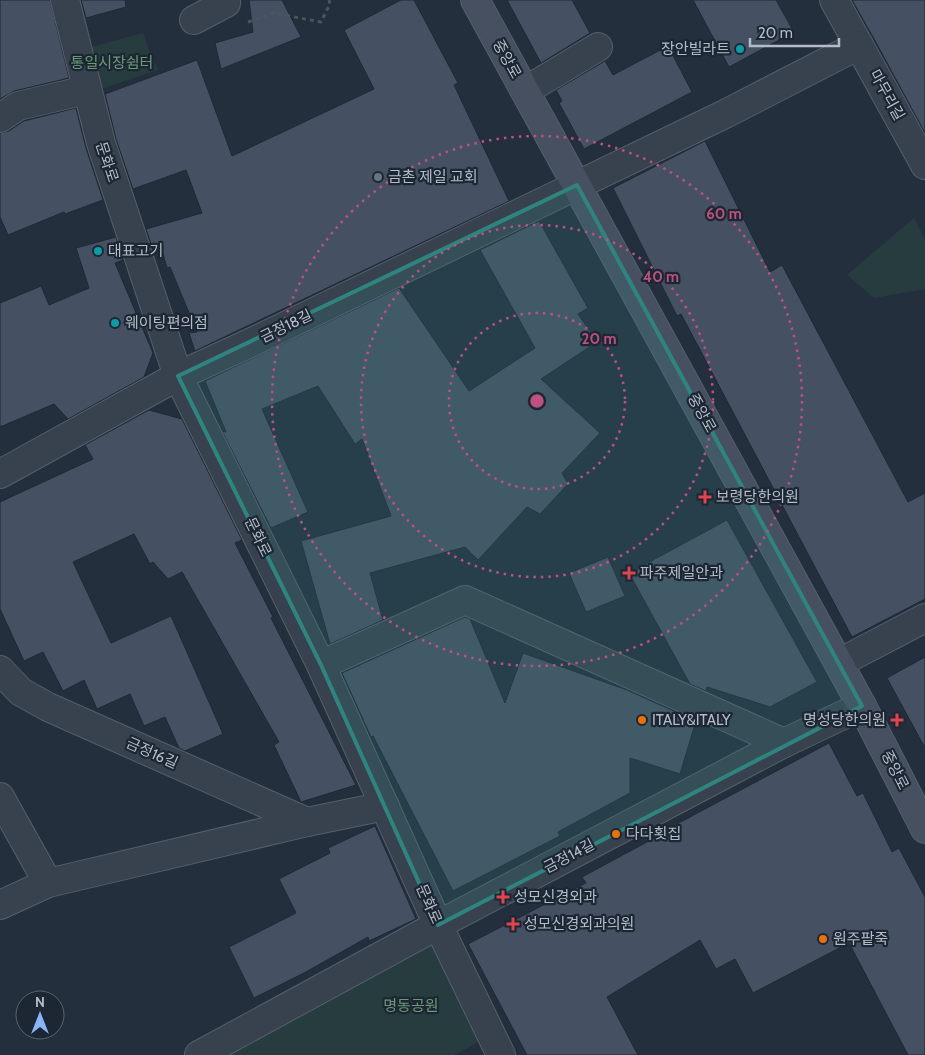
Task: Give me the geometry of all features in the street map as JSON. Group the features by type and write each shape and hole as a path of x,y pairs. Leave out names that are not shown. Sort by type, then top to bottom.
{"main road":[{"name":"중앙로","path":"475,0 839,663 925,829"}],"street":[{"name":"문화로","path":"65,0 101,144 178,376 321,665 438,925 501,1055"},
{"path":"194,20 226,3 226,0"},
{"name":"마무리길","path":"834,0 925,165"},
{"name":"금정18길","path":"0,474 178,376 725,114 859,44"},
{"path":"525,91 598,48"},
{"path":"0,118 18,106 86,90"},
{"path":"321,665 465,600 784,743"},
{"path":"839,663 925,618"},
{"name":"금정16길","path":"1,680 48,708 307,822"},
{"name":"금정14길","path":"199,1055 438,925 784,743 862,706"},
{"path":"0,797 48,883"},
{"path":"0,905 48,883 307,822 385,806"}],"path":[{"path":"247,23 274,13 321,22 330,4 329,0"}],"highlighted area":[{"path":"577,185 862,706 438,925 321,665 178,376"}],"green space":[{"name":"통일시장쉼터","path":"143,33 158,70 98,90 87,48"},
{"path":"914,218 925,239 925,289 874,298 847,275"},
{"name":"명동공원","path":"431,938 486,1038 454,1055 215,1055"}],"building":[{"path":"0,0 50,0 69,78 14,91 0,99"},
{"path":"81,0 125,0 126,7 86,18"},
{"path":"249,0 282,0 301,37 221,69 215,43 253,32"},
{"path":"401,0 414,0 458,83 454,85 509,201 195,351 189,333 197,332 170,267 167,268 161,247 153,250 146,229 202,213 186,170 133,189 116,139 105,94 197,60 232,156 374,89 344,30"},
{"path":"507,0 572,0 590,33 541,63"},
{"name":"장안빌라트","path":"693,0 776,0 794,32 729,67"},
{"path":"852,0 925,0 925,133 873,37"},
{"path":"668,46 692,92 584,149 559,103 562,101 556,90 605,61 613,75"},
{"path":"76,108 86,148 103,200 65,214 64,212 8,235 0,217 0,133 9,131 24,121"},
{"path":"705,141 770,272 782,265 908,502 925,493 925,599 852,637 681,314 677,316 613,188"},
{"path":"539,221 588,308 578,314 597,342 541,379 600,433 562,473 568,484 540,514 527,507 478,560 465,547 370,573 383,620 330,644 301,541 391,516 362,439 355,444 318,386 262,409 308,512 271,528 222,431 226,432 205,381 399,288 469,391 535,348 480,250"},
{"path":"116,237 123,260 115,263 153,353 144,377 68,419 54,404 0,427 0,303 41,286 49,305 89,288 76,248"},
{"path":"149,410 182,419 242,540 235,543 356,785 301,802 274,745 279,742 182,572 168,579 153,562 150,564 134,534 73,562 111,643 171,616 223,734 185,751 179,748 165,717 144,726 130,694 97,709 84,680 63,691 43,652 24,661 0,609 0,502 93,459 85,445"},
{"path":"727,520 817,682 770,707 707,687 706,691 690,684 629,573"},
{"path":"608,557 625,596 586,612 569,573"},
{"path":"465,617 470,619 505,703 523,653 627,690 696,721 680,774 630,758 630,793 558,832 560,836 453,891 373,736 371,737 342,673"},
{"path":"925,657 925,748 887,678"},
{"path":"829,743 857,796 863,793 892,852 899,848 925,897 925,1055 908,1055 849,943 753,993 735,959 716,969 700,940 607,997 638,1055 527,1055 468,944 586,883 582,877 658,836 658,834"},
{"path":"375,826 416,919 369,941 368,937 304,973 254,998 229,947 296,913 279,879 330,853 328,848"}],"place":[{"name":"장안빌라트","path":"740,49"},
{"name":"금촌 제일 교회","path":"378,177"},
{"name":"대표고기","path":"98,251"},
{"name":"웨이팅편의점","path":"115,323"},
{"name":"보령당한의원","path":"705,497"},
{"name":"파주제일안과","path":"629,573"},
{"name":"ITALY&ITALY","path":"642,720"},
{"name":"명성당한의원","path":"897,720"},
{"name":"다다횟집","path":"616,834"},
{"name":"성모신경외과","path":"503,897"},
{"name":"성모신경외과의원","path":"513,924"},
{"name":"원주팥죽","path":"823,939"}]}
